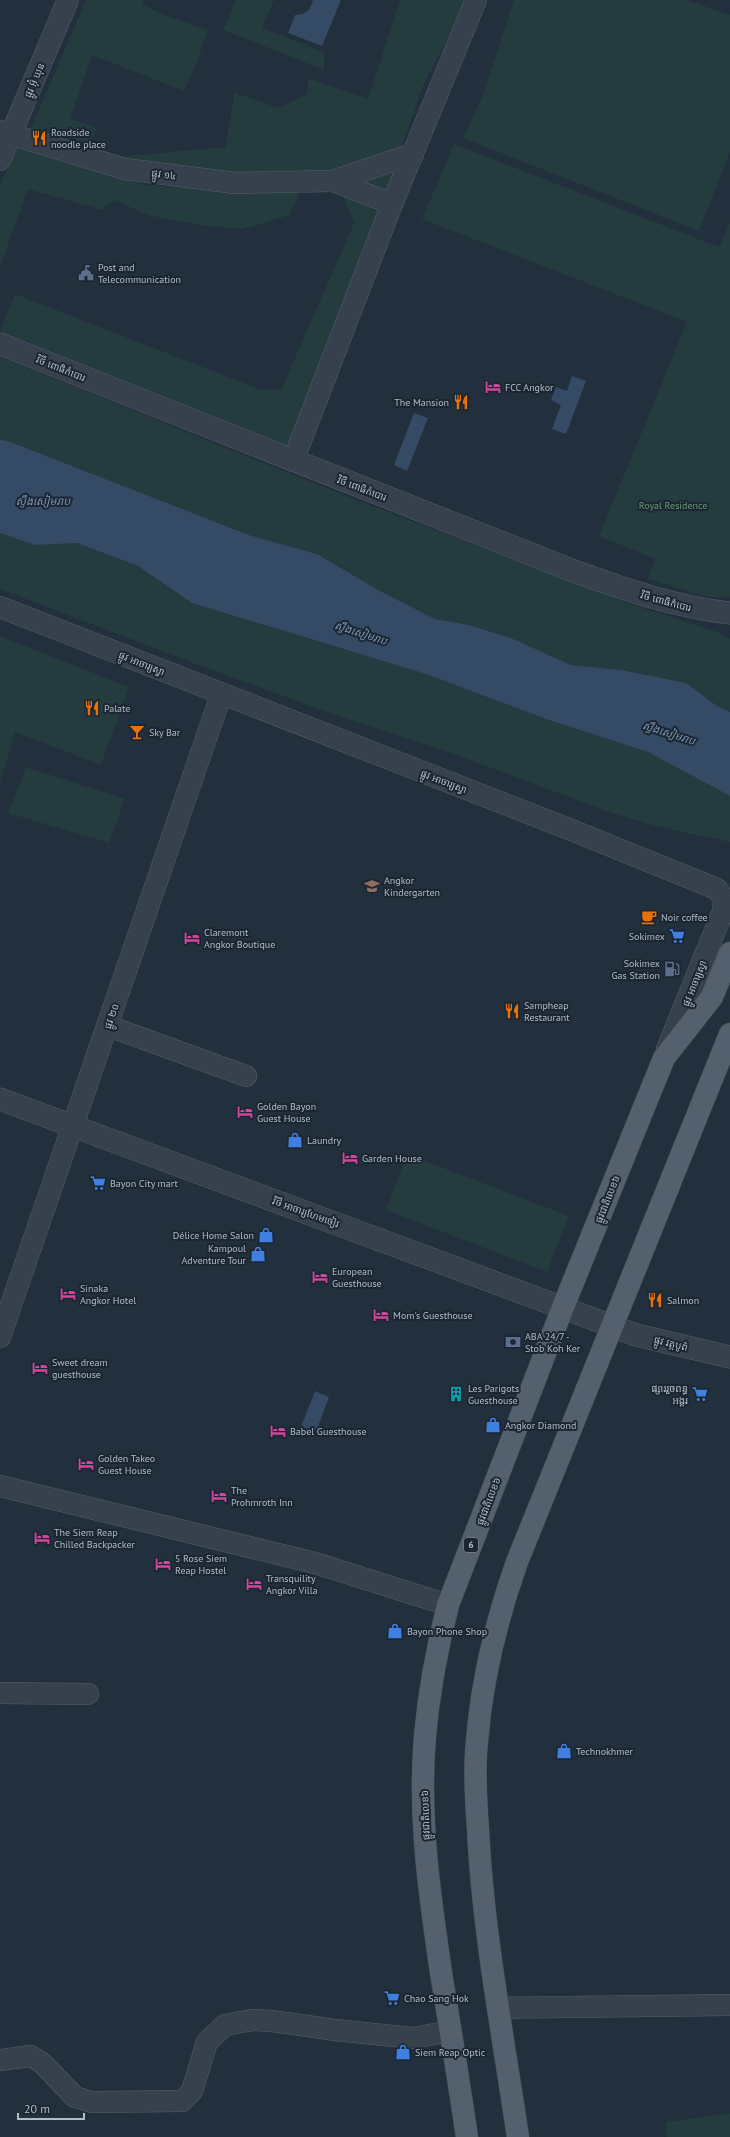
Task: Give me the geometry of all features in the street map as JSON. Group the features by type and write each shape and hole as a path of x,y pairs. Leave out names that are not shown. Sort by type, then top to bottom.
{"main road":[{"name":"ផ្លូវជាតិលេខ៦","path":"467,2137 427,1868 424,1803 425,1737 430,1687 448,1605 563,1307 664,1058 712,997 730,953"},
{"path":"518,2137 485,1922 479,1856 476,1743 482,1695 490,1650 505,1595 730,1034"}],"street":[{"name":"ផ្លូវ អ៊ុំ ឃុន","path":"0,160 5,133 68,0"},
{"path":"293,461 392,204 476,0"},
{"name":"ផ្លូវ ១៤","path":"5,133 124,169 235,184 333,181 413,154"},
{"name":"ផ្លូវ ១៤","path":"333,181 392,204"},
{"name":"វិថី ពោធិកំបោរ","path":"0,344 293,461 608,583 652,599 700,610 730,613"},
{"name":"ផ្លូវ អាចារ្យស្វា","path":"0,607 221,695 569,829 717,889 724,899 723,911 664,1058"},
{"name":"ផ្លូវ ២០","path":"0,1337 221,695"},
{"path":"108,1026 246,1076"},
{"name":"វិថី អាចារ្យហែមចៀវ","path":"0,1099 612,1326"},
{"name":"ផ្លូវ វត្តបូព៌","path":"612,1326 636,1334 730,1358"},
{"path":"0,1486 315,1563 448,1605"},
{"path":"0,1693 88,1694"},
{"path":"498,2008 730,2005"},
{"path":"0,2060 31,2056 42,2063 75,2097 92,2102 182,2101 192,2091 207,2042 225,2025 252,2020 272,2021 335,2030 413,2038 451,2031"}],"green space":[{"path":"86,0 144,0 142,4 167,16 208,30 196,65 184,91 92,55 70,119 97,128 86,152 29,133"},
{"path":"236,0 274,0 262,28 324,52 324,70 223,30"},
{"path":"400,0 467,0 423,86 400,152 389,195 210,175 105,158 226,147 234,93 279,108 307,94 309,78 368,99"},
{"path":"514,0 687,0 730,15 730,152 699,231 463,138 482,97"},
{"name":"Royal Residence","path":"454,144 719,247 730,222 730,597 707,597 648,579 655,559 599,536 687,322 422,219"},
{"path":"17,147 144,185 261,192 303,185 290,215 242,229 198,225 148,215 114,200 102,210 28,189 0,267 0,186"},
{"path":"343,195 381,213 289,446 0,331 15,294 259,389 281,390 354,223"},
{"path":"0,357 354,499 627,603 718,632 730,639 730,712 717,706 686,683 622,670 571,665 511,638 469,625 435,619 380,591 317,554 249,535 8,441 0,440"},
{"path":"0,533 35,545 77,543 138,566 192,603 426,674 549,720 648,752 730,796 730,842 655,826 612,813 451,753 335,715 0,589"},
{"path":"0,636 129,687 101,765 15,732 0,782"},
{"path":"26,767 125,799 109,843 8,813"},
{"path":"407,1154 569,1216 547,1272 386,1210"},
{"path":"730,2113 730,2137 667,2137 666,2122"}],"water":[{"path":"313,0 341,0 322,46 288,33 295,15 302,14 307,11 311,7"},
{"path":"572,376 586,381 566,434 552,429 561,405 551,400 556,387 567,391"},
{"path":"414,413 428,418 407,471 394,465"},
{"name":"ស្ទឹងសៀមរាប","path":"0,440 8,441 249,535 317,554 380,591 435,619 469,625 511,638 571,665 622,670 686,683 717,706 730,712 730,796 648,752 549,720 426,674 192,603 138,566 77,543 35,545 0,533"},
{"path":"315,1391 329,1397 316,1432 301,1427"}],"place":[{"name":"Roadside noodle place","path":"39,138"},
{"name":"Post and Telecommunication","path":"86,273"},
{"name":"FCC Angkor","path":"493,387"},
{"name":"The Mansion","path":"461,402"},
{"name":"Palate","path":"92,708"},
{"name":"Sky Bar","path":"137,732"},
{"name":"Angkor Kindergarten","path":"372,886"},
{"name":"Noir coffee","path":"649,917"},
{"name":"Sokimex","path":"677,936"},
{"name":"Claremont Angkor Boutique","path":"192,938"},
{"name":"Sokimex Gas Station","path":"672,969"},
{"name":"Sampheap Restaurant","path":"512,1011"},
{"name":"Golden Bayon Guest House","path":"245,1112"},
{"name":"Laundry","path":"295,1140"},
{"name":"Garden House","path":"350,1158"},
{"name":"Bayon City mart","path":"98,1183"},
{"name":"Délice Home Salon","path":"266,1235"},
{"name":"Kampoul Adventure Tour","path":"258,1254"},
{"name":"European Guesthouse","path":"320,1277"},
{"name":"Sinaka Angkor Hotel","path":"68,1294"},
{"name":"Salmon","path":"655,1300"},
{"name":"Mom's Guesthouse","path":"381,1315"},
{"name":"ABA 24/7 - Stob Koh Ker","path":"513,1342"},
{"name":"Sweet dream guesthouse","path":"40,1368"},
{"name":"Les Parigots Guesthouse","path":"456,1394"},
{"name":"ផ្សាររួចពន្ធ អង្គរ","path":"700,1394"},
{"name":"Angkor Diamond","path":"493,1425"},
{"name":"Babel Guesthouse","path":"278,1431"},
{"name":"Golden Takeo Guest House","path":"86,1464"},
{"name":"The Prohmroth Inn","path":"219,1496"},
{"name":"The Siem Reap Chilled Backpacker","path":"42,1538"},
{"name":"5 Rose Siem Reap Hostel","path":"163,1564"},
{"name":"Transquility Angkor Villa","path":"254,1584"},
{"name":"Bayon Phone Shop","path":"395,1631"},
{"name":"Technokhmer","path":"564,1751"},
{"name":"Chao Sang Hok","path":"392,1998"},
{"name":"Siem Reap Optic","path":"403,2052"}]}
